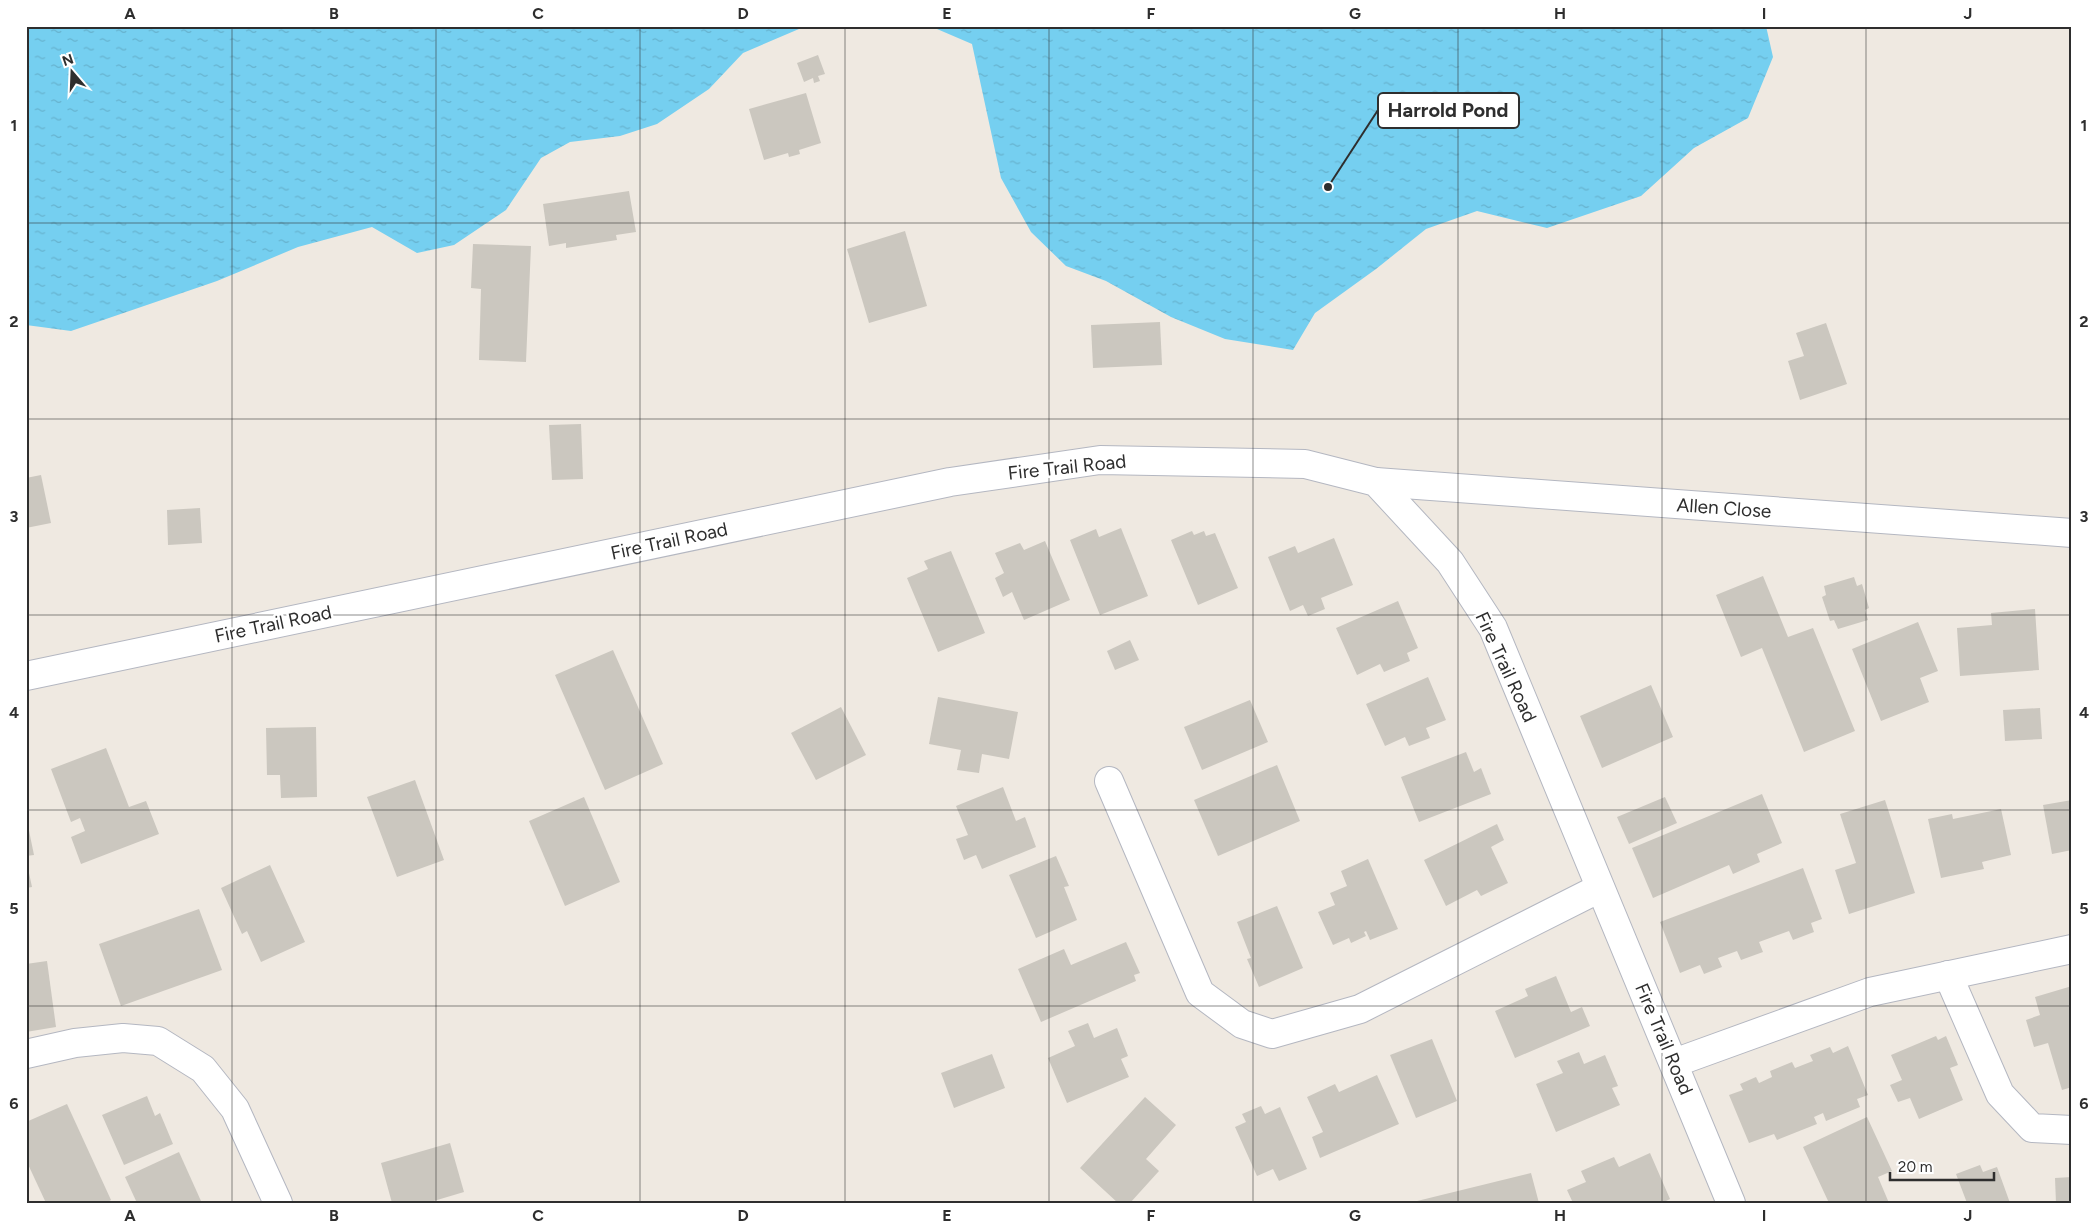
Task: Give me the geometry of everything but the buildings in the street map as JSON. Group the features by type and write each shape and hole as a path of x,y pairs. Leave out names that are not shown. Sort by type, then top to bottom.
{"street":[{"name":"Fire Trail Road","path":"26,676 950,482 1100,460 1305,464 1376,482 1450,562 1493,628 1731,1203"},
{"name":"Allen Close","path":"1376,482 2072,533"},
{"path":"1109,780 1200,993 1242,1024 1272,1034 1360,1009 1600,888"},
{"path":"1674,1063 1870,992 2072,949"},
{"path":"1948,975 2000,1094 2032,1128 2072,1130"},
{"path":"26,1054 75,1043 123,1038 158,1041 203,1069 234,1109 278,1203"}],"water":[{"path":"26,26 806,26 743,53 709,89 657,124 620,136 570,142 541,158 506,210 454,245 417,253 372,227 298,247 217,281 71,331 26,325"},
{"path":"930,26 1766,26 1773,57 1748,118 1694,148 1641,196 1547,228 1477,211 1426,229 1376,269 1315,313 1293,350 1225,339 1171,317 1106,281 1066,266 1031,232 1001,178 972,44"}],"place":[{"name":"Harrold Pond","path":"1328,187"}]}
